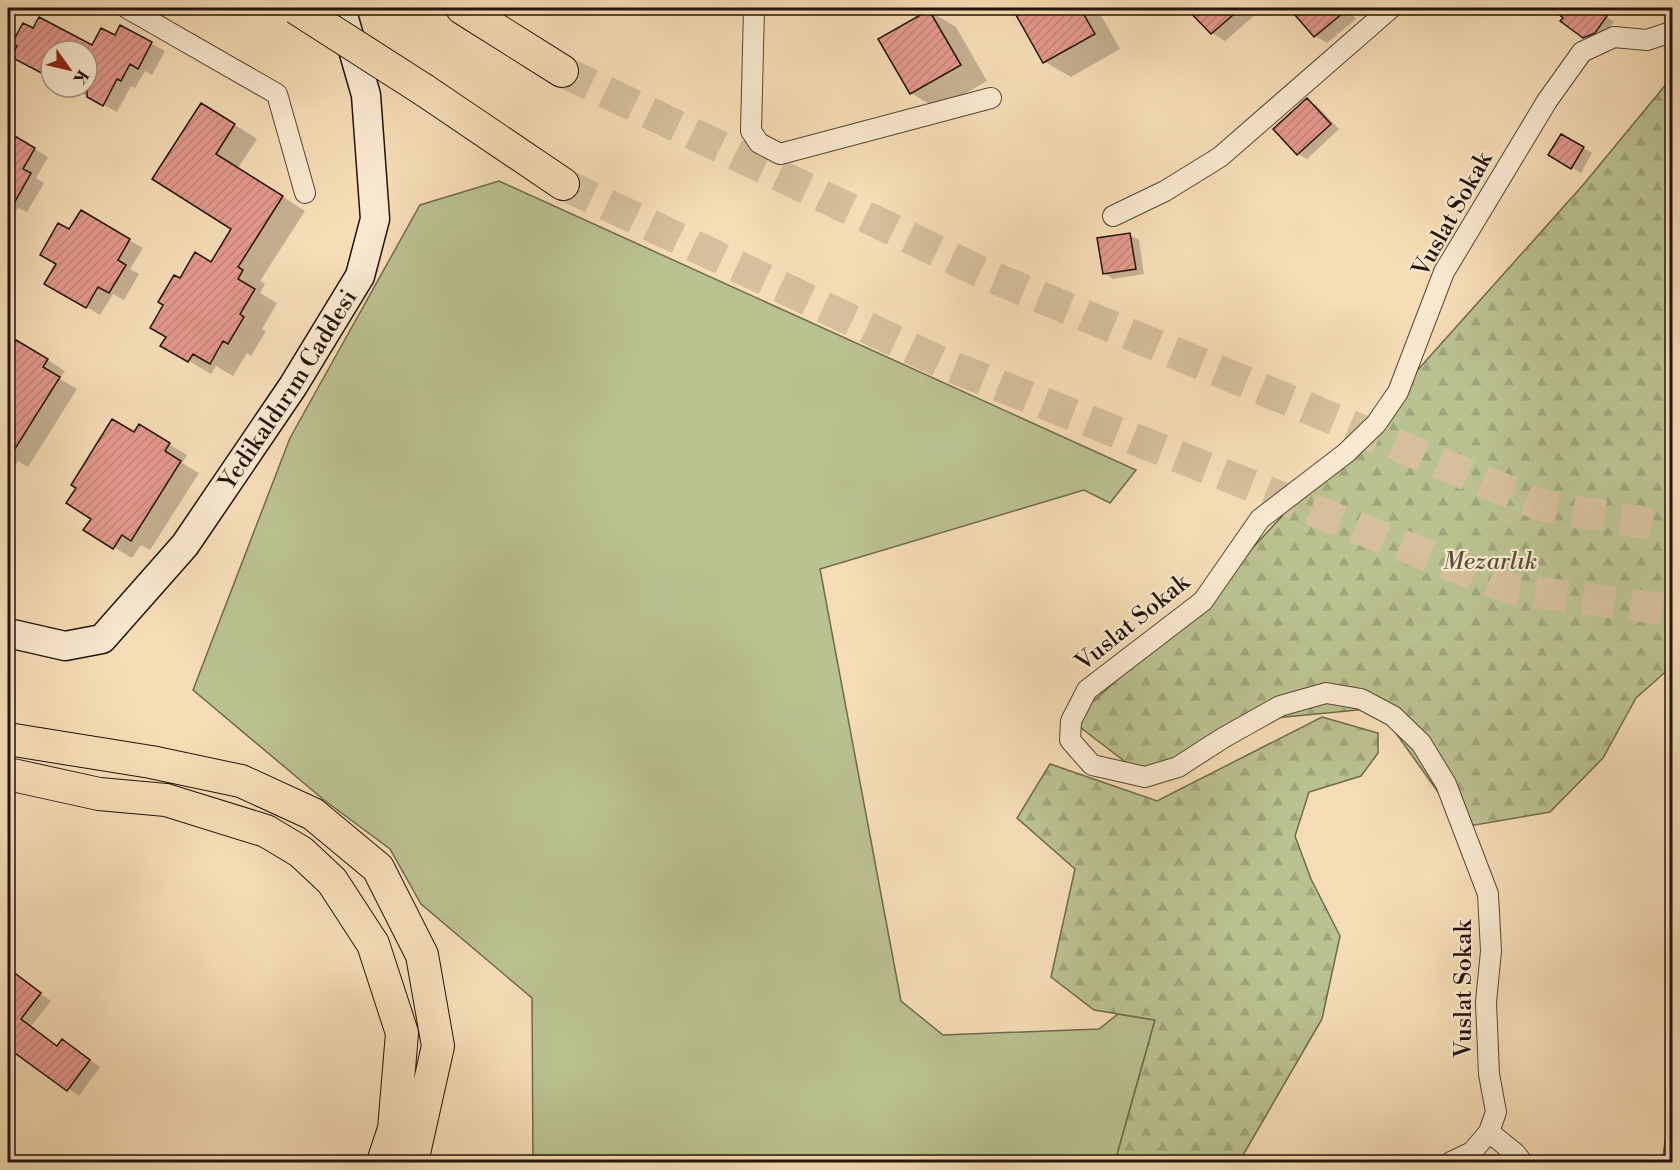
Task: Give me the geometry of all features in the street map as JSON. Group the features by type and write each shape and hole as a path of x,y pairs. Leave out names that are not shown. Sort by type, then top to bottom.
{"main road":[{"path":"296,8 424,90 563,184"},
{"path":"462,8 562,71"},
{"path":"8,739 151,762 241,781 313,814 378,868 422,955 438,1046 412,1162"},
{"path":"8,774 99,794 166,800 266,831 301,852 332,882 373,944 402,1033 394,1129 383,1162"}],"street":[{"path":"127,8 277,94 305,193"},
{"name":"Yedikaldırım Caddesi","path":"8,633 65,646 102,639 185,545 293,386 360,276 375,219 366,95 341,8"},
{"path":"754,8 751,130 759,143 780,154 991,98"},
{"path":"1113,216 1165,191 1220,157 1391,8"},
{"name":"Vuslat Sokak","path":"1451,1162 1472,1152 1488,1132 1496,1112 1489,1074 1486,1002 1491,951 1488,894 1446,784 1421,743 1393,716 1361,699 1326,693 1280,706 1223,738 1179,767 1145,777 1092,765 1070,740 1071,721 1087,690 1203,601 1260,519 1346,453 1376,424 1398,392 1444,272 1547,101 1582,52 1614,37 1647,40 1672,30"},
{"path":"1488,1132 1516,1154 1522,1162"}],"green space":[{"name":"Mezarlık","path":"1672,77 1672,666 1636,698 1603,758 1550,812 1463,827 1378,708 1254,720 1145,777 1072,721 1203,601 1398,392 1583,185"},
{"path":"499,181 1136,470 1110,503 1084,490 820,569 901,1001 943,1035 1099,1029 1118,1014 1155,1020 1115,1162 533,1162 532,998 421,904 390,849 324,800 193,690 290,438 420,205"},
{"path":"1322,717 1378,733 1378,753 1361,776 1309,792 1295,836 1311,879 1340,936 1322,1019 1239,1162 1115,1162 1155,1020 1094,1010 1051,977 1075,869 1017,818 1050,764 1157,801"},
{"path":"1672,1097 1672,1162 1662,1162"}],"building":[{"path":"1012,8 1080,8 1095,34 1043,63"},
{"path":"1186,8 1241,8 1211,34"},
{"path":"1289,8 1349,8 1314,37"},
{"path":"1552,8 1595,8 1607,16 1595,33 1583,38 1560,21 1563,18"},
{"path":"929,10 961,65 910,94 878,39"},
{"path":"39,17 81,39 39,39 39,72 11,57 17,46 12,43 23,23 33,28"},
{"path":"120,25 152,42 138,69 130,64 121,81 117,79 103,106 91,99 99,99 99,39 95,39 101,28 115,35"},
{"path":"1307,98 1331,124 1297,155 1273,129"},
{"path":"201,103 235,124 216,154 283,196 238,267 243,270 238,279 255,289 240,314 244,317 228,344 223,341 210,364 193,354 188,362 160,346 166,337 150,328 163,305 158,302 174,275 180,278 195,252 211,262 231,229 152,179"},
{"path":"8,132 35,148 23,169 31,173 8,214"},
{"path":"1561,134 1584,147 1571,169 1548,155"},
{"path":"81,210 130,239 118,260 126,265 109,293 98,287 86,308 44,284 56,264 40,255 58,223 69,229"},
{"path":"1130,233 1136,269 1103,274 1097,238"},
{"path":"16,340 48,359 43,367 60,377 8,460 8,354"},
{"path":"112,419 134,432 139,424 170,443 165,451 181,461 131,541 122,535 113,549 83,530 91,519 66,503 76,488 71,485"},
{"path":"8,968 41,993 21,1019 57,1046 62,1039 90,1060 67,1091 8,1048"}],"tunnel":[{"path":"562,71 985,274 1543,506 1672,527"},
{"path":"563,184 940,362 1512,589 1672,610"}]}
